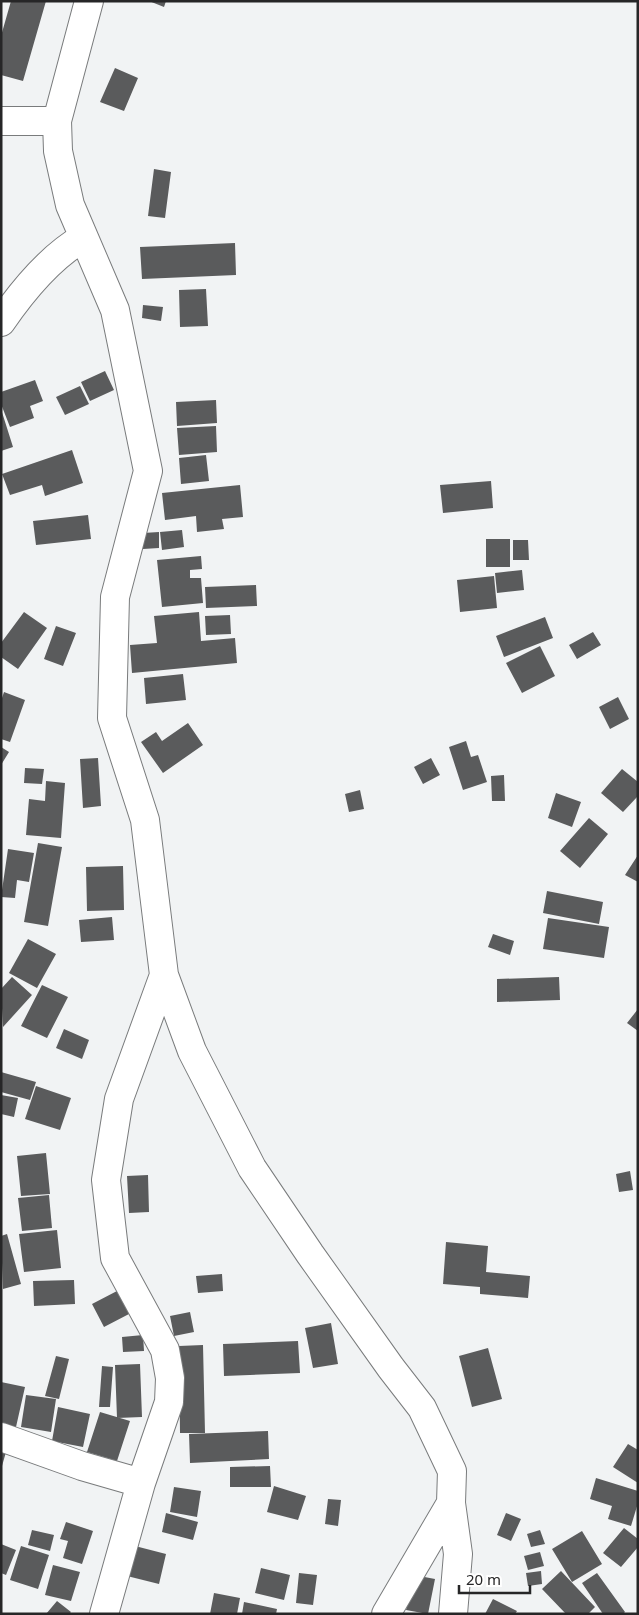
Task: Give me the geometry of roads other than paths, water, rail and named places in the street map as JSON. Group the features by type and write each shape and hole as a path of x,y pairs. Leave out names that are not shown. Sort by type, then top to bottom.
{"street":[{"path":"89,1 57,121 58,150 64,185 83,238 115,310 148,471 115,597 112,718 145,820 164,975 192,1051 252,1168 362,1328 422,1408 452,1471 451,1503 458,1554 453,1614"},
{"path":"1,121 57,121"},
{"path":"1,322 9,295 67,247 83,238"},
{"path":"104,1614 141,1483 169,1402 170,1378 165,1350 115,1258 106,1180 119,1099 164,975"},
{"path":"1,1437 82,1466 141,1483"},
{"path":"386,1614 451,1503"}]}
